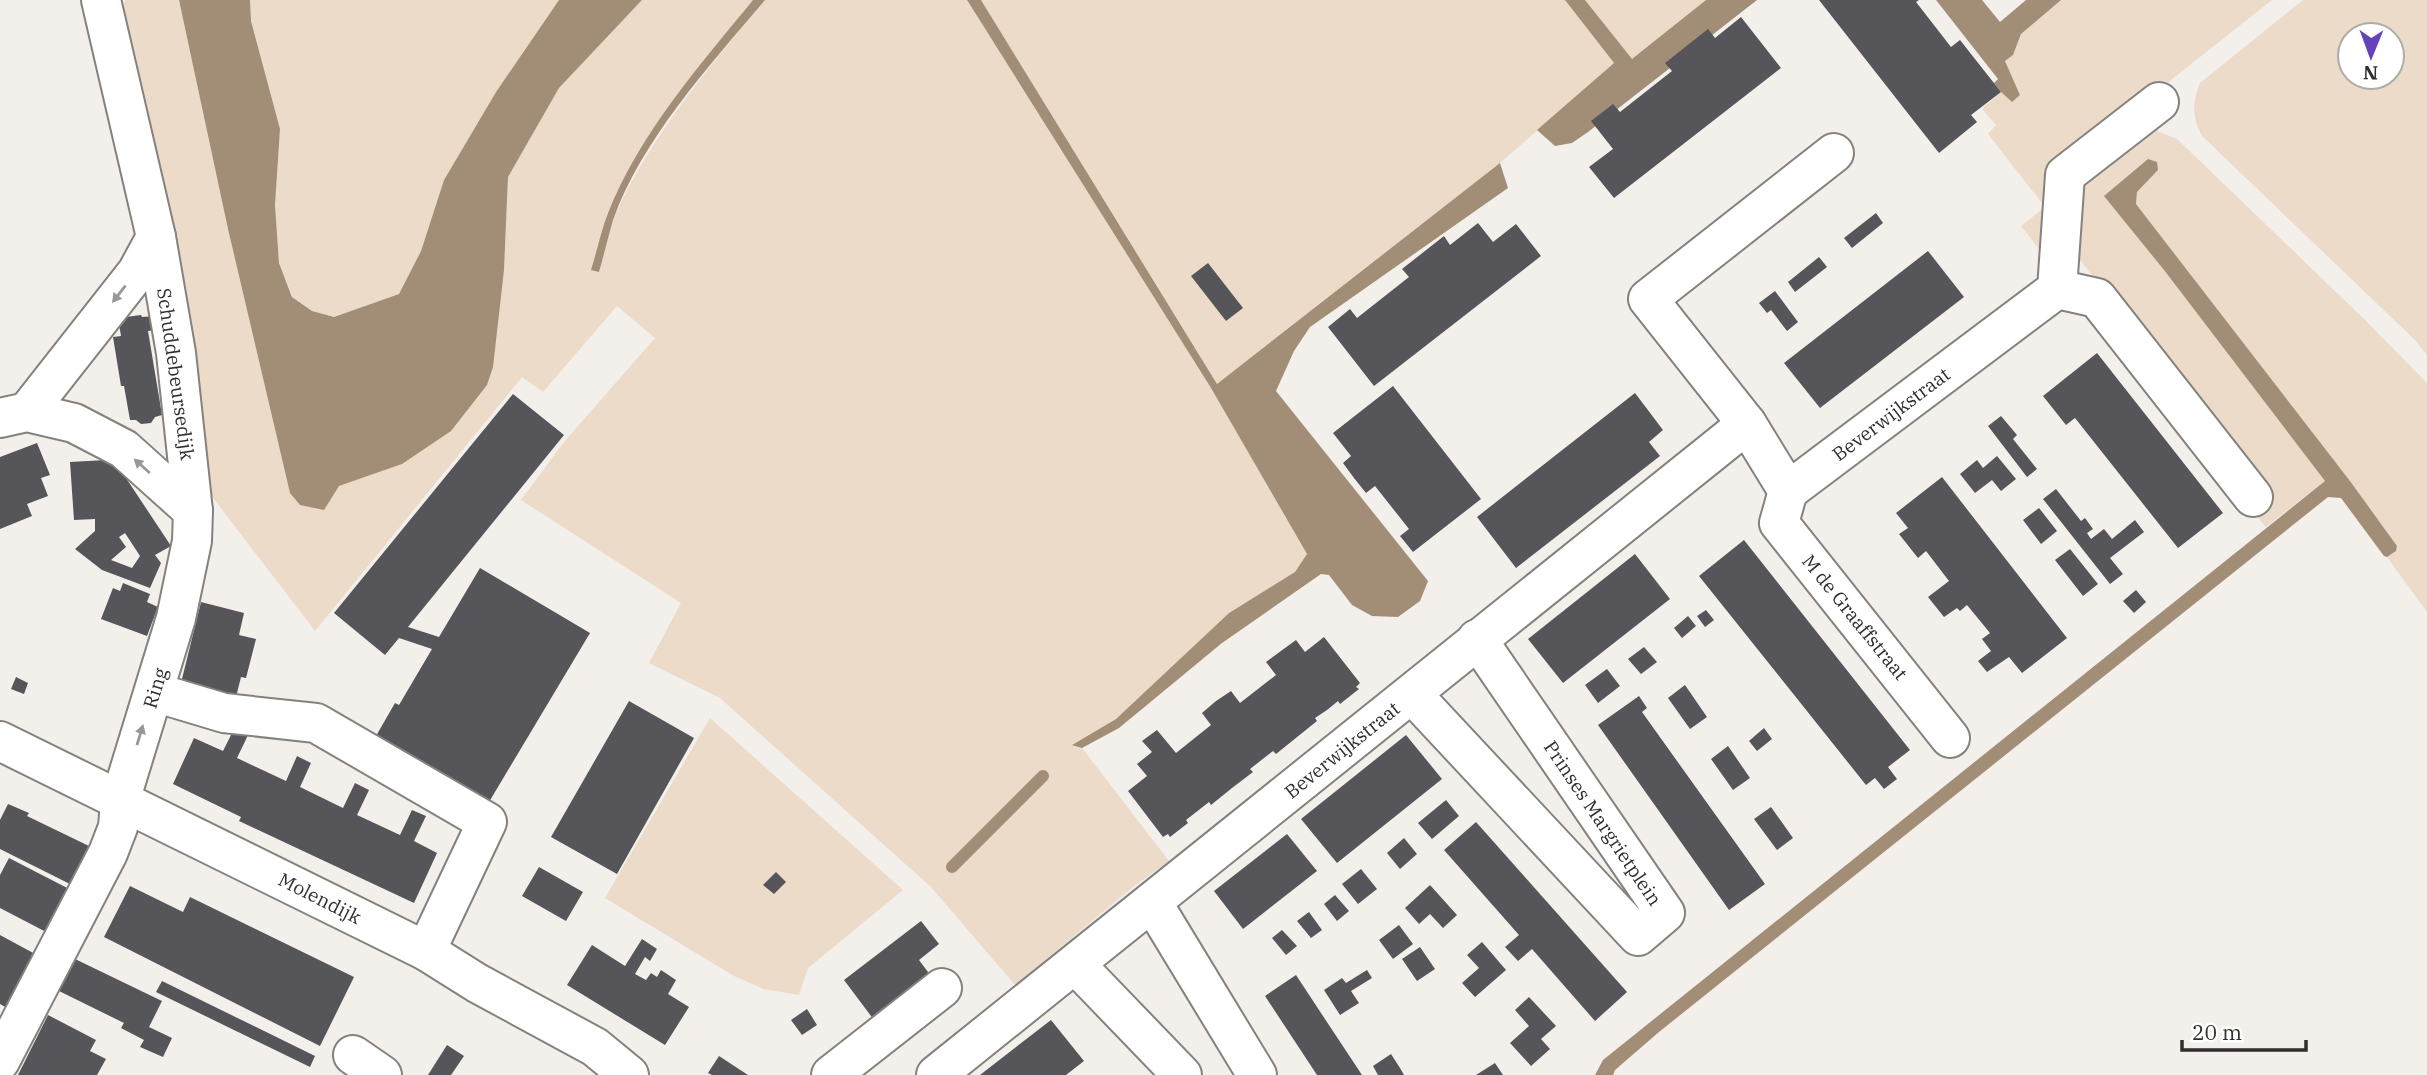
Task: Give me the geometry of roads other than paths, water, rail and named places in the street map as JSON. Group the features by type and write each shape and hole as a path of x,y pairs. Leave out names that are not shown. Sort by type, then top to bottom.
{"street":[{"name":"Schuddebeursedijk","path":"100,0 156,237 176,353 193,511"},
{"path":"2159,102 2065,175 2057,289 2097,298 2253,497"},
{"path":"1788,491 1747,424 1648,299 1834,153"},
{"name":"Schuddebeursedijk","path":"13,415 137,272 156,237"},
{"name":"Beverwijkstraat","path":"1788,491 2057,289"},
{"path":"13,415 74,423 124,449 193,511"},
{"name":"Beverwijkstraat","path":"936,1075 1747,424"},
{"name":"M de Graaffstraat","path":"1788,491 1779,523 1950,738"},
{"name":"Ring","path":"0,1061 108,853 118,827 120,801 176,618 192,541 193,511"},
{"name":"Prinses Margrietplein","path":"1412,694 1638,936 1665,914 1477,639"},
{"path":"153,692 224,713 316,723 487,822 426,951"},
{"name":"Molendijk","path":"0,741 426,951 477,983 595,1047 629,1075"},
{"path":"1152,902 1257,1075"},
{"path":"1076,965 1182,1075"},
{"path":"831,1075 942,988"}],"waterway":[{"path":"952,867 1043,776"}]}
